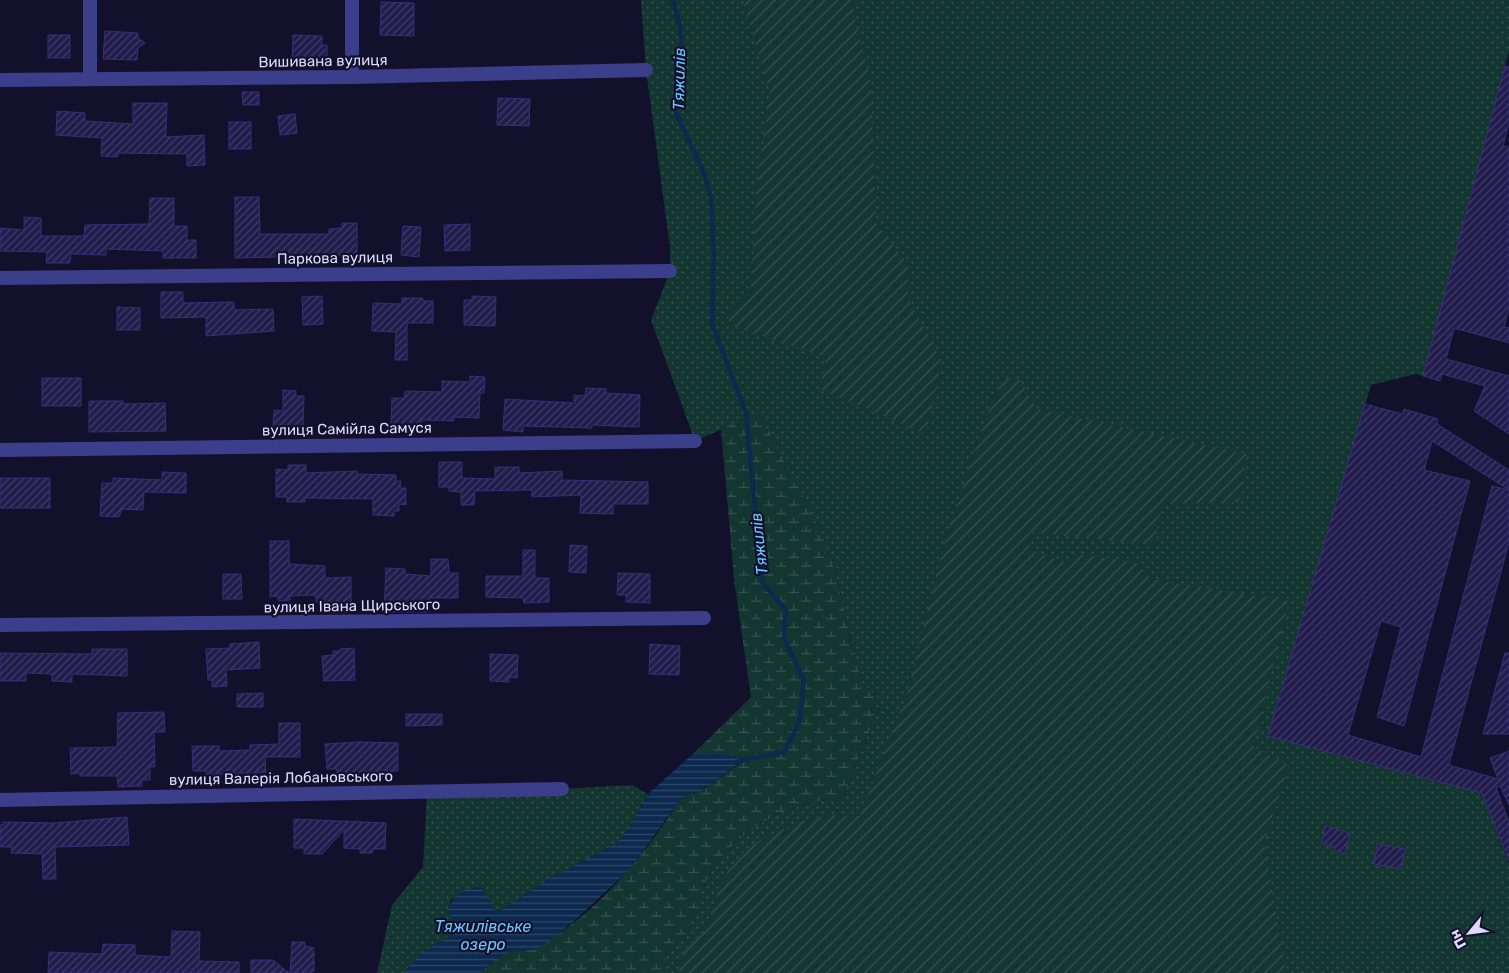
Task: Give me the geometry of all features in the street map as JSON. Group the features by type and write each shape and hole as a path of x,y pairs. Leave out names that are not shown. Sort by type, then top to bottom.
{"street":[{"path":"90,0 90,80"},
{"path":"352,0 352,77"},
{"name":"Вишивана вулиця","path":"0,80 352,77 646,70"},
{"name":"Паркова вулиця","path":"0,278 670,271"},
{"name":"вулиця Самійла Самуся","path":"0,450 695,440"},
{"name":"вулиця Івана Щирського","path":"0,626 704,618"},
{"name":"вулиця Валерія Лобановського","path":"0,800 562,789"}],"green space":[{"path":"641,0 1509,0 1509,51 1423,376 1416,374 1371,385 1268,736 1482,793 1509,864 1509,973 663,973 669,945 685,937 705,883 716,865 730,848 762,822 781,813 801,806 843,798 881,701 862,683 832,559 754,415 695,441 651,320 670,271 670,247 646,70"},
{"path":"743,0 854,0 853,11 871,84 876,223 908,264 908,299 942,361 926,434 820,389 826,357 729,325 730,308 751,290 756,189 770,93"},
{"path":"1004,378 1020,380 1037,409 1247,454 1239,502 1162,504 1154,545 1030,532 1030,550 1069,564 1076,554 1136,562 1151,579 1289,601 1253,747 1289,765 1264,842 1286,973 679,973 683,952 706,930 721,881 744,851 765,837 809,819 832,815 860,816 907,694 945,540 986,417"},
{"path":"754,415 762,418 826,542 832,559 862,683 881,701 843,798 801,806 781,813 762,822 730,848 716,865 705,883 685,937 669,945 663,973 480,973 502,955 534,948 577,920 597,903 634,864 680,800 688,794 702,791 744,760 726,754 694,753 751,697 734,579 721,429"},
{"path":"632,785 648,794 628,830 617,843 549,879 500,911 493,909 481,887 451,900 448,910 456,927 456,933 434,945 421,955 404,973 377,973 392,905 423,867 427,791 562,789"}],"water":[{"name":"Тяжилівське озеро","path":"694,753 726,754 744,759 702,791 688,794 680,800 630,869 573,922 542,946 532,950 510,952 490,963 480,973 404,973 409,966 434,945 456,933 456,927 448,910 457,896 470,888 481,887 493,909 500,911 549,879 617,843 628,830 648,794"}],"building":[{"path":"381,2 414,3 414,36 380,35"},
{"path":"105,31 138,33 138,38 145,43 138,48 137,60 103,59"},
{"path":"48,35 70,35 70,58 48,58"},
{"path":"293,35 322,36 322,45 327,45 327,65 292,64"},
{"path":"1505,66 1509,67 1509,122 1503,146 1509,147 1509,308 1504,327 1509,328 1509,343 1454,328 1446,359 1509,376 1509,434 1474,411 1485,386 1442,374 1440,381 1423,376"},
{"path":"242,92 259,92 259,105 243,105"},
{"path":"498,98 530,99 529,126 497,125"},
{"path":"133,103 167,103 166,137 204,135 205,165 187,166 187,154 118,153 118,157 101,156 102,138 56,135 57,111 85,113 85,121 133,124"},
{"path":"295,114 297,133 280,135 278,116"},
{"path":"229,122 251,122 251,149 229,149"},
{"path":"235,197 259,197 260,234 329,234 329,229 342,228 342,223 357,223 357,255 235,258"},
{"path":"150,198 174,198 174,226 187,226 187,240 196,240 196,258 163,258 163,251 106,249 106,255 71,254 70,263 46,263 47,252 0,251 0,228 24,230 24,217 41,218 41,236 84,236 85,225 149,224"},
{"path":"470,224 470,250 445,251 444,225"},
{"path":"403,226 421,227 419,257 401,255"},
{"path":"161,292 183,292 183,303 234,302 234,310 273,309 274,331 206,336 206,317 161,318"},
{"path":"322,296 323,324 303,325 302,297"},
{"path":"472,296 496,297 495,326 464,325 464,300 472,300"},
{"path":"402,298 423,298 423,301 433,301 433,323 407,323 407,360 395,360 396,332 372,331 373,303 402,304"},
{"path":"117,307 140,308 140,330 117,330"},
{"path":"470,376 485,377 484,393 480,393 479,418 454,417 454,421 422,420 422,426 391,425 392,398 404,398 405,391 442,392 442,381 470,382"},
{"path":"42,378 81,378 81,406 42,406"},
{"path":"586,388 606,389 606,393 640,395 639,427 592,425 592,428 523,426 523,432 503,430 505,399 574,403 574,395 585,396"},
{"path":"283,390 296,391 296,396 304,396 303,428 273,427 274,410 283,411"},
{"path":"89,401 123,401 123,404 165,403 166,431 89,432"},
{"path":"1365,404 1402,414 1404,409 1438,419 1437,424 1509,470 1509,490 1509,542 1449,765 1498,779 1490,758 1509,751 1509,805 1500,786 1496,788 1509,822 1509,861 1482,793 1268,736","holes":["1432,441 1509,490 1492,486 1421,757 1348,735 1381,621 1401,627 1377,717 1404,726 1470,481 1424,470"]},
{"path":"439,462 462,462 462,478 495,479 495,467 519,467 519,473 562,471 562,480 648,482 648,504 613,504 613,514 580,513 581,495 532,497 532,490 475,491 474,505 461,505 461,492 449,491 449,487 439,487"},
{"path":"288,465 306,465 306,473 357,471 357,474 396,475 396,481 401,481 400,488 406,488 406,505 399,504 399,511 394,511 394,516 373,515 373,499 305,498 305,502 287,502 287,497 276,497 276,469 288,470"},
{"path":"162,472 186,473 186,493 144,492 143,510 122,509 119,517 100,516 102,483 113,483 113,478 162,480"},
{"path":"0,478 50,478 50,508 0,508"},
{"path":"270,541 289,541 289,564 325,566 325,578 351,577 351,602 316,602 316,595 290,596 290,600 278,601 278,596 270,597"},
{"path":"570,545 587,546 586,573 569,572"},
{"path":"523,550 535,550 535,578 549,578 549,602 524,603 523,598 486,597 486,576 523,576"},
{"path":"431,559 448,559 449,573 458,573 458,598 429,598 429,612 384,612 386,568 405,569 405,574 431,576"},
{"path":"618,573 650,574 650,603 626,602 626,595 617,595"},
{"path":"223,574 241,574 242,599 223,599"},
{"path":"259,642 260,668 226,670 227,686 212,687 212,680 208,680 206,649 230,648 230,644"},
{"path":"650,644 680,646 679,675 649,674"},
{"path":"354,648 355,680 324,681 322,656 333,655 333,651 340,651 340,649"},
{"path":"92,649 127,649 127,676 72,674 72,682 52,681 52,674 26,673 26,681 0,681 0,653 92,654"},
{"path":"1505,653 1509,653 1509,734 1483,734"},
{"path":"490,654 518,655 517,678 509,677 509,682 490,681"},
{"path":"263,693 263,707 237,707 237,694"},
{"path":"164,712 165,732 154,732 155,767 150,767 150,780 142,780 142,786 118,787 117,776 80,776 80,773 71,774 70,748 117,747 118,713"},
{"path":"406,714 442,714 442,725 406,726"},
{"path":"279,723 300,723 300,757 265,757 266,772 257,773 257,778 246,778 246,773 206,775 207,771 193,771 192,746 219,746 219,751 250,750 250,745 279,744"},
{"path":"360,742 398,743 398,771 359,772 359,776 337,777 337,769 327,769 325,744"},
{"path":"127,817 129,845 55,847 56,879 43,879 42,854 11,853 12,847 0,847 0,825 3,825 3,822 54,823"},
{"path":"294,819 386,823 385,849 373,849 372,853 360,853 360,849 344,848 344,830 322,854 304,854 304,848 294,848"},
{"path":"1325,826 1350,833 1345,853 1335,851 1335,847 1322,843"},
{"path":"1378,844 1405,849 1401,869 1374,864"},
{"path":"172,931 200,932 199,961 239,962 239,973 48,973 49,952 102,954 103,944 135,945 135,955 171,957"},
{"path":"292,942 305,942 305,946 314,948 314,971 309,973 290,973"},
{"path":"251,960 273,960 289,973 251,973"}],"waterway":[{"name":"Тяжилів","path":"673,0 680,28 682,47 675,99 676,113 704,173 711,198 714,254 712,324 746,413 762,582 786,610 784,638 804,680 799,723 784,752 739,761"}]}
